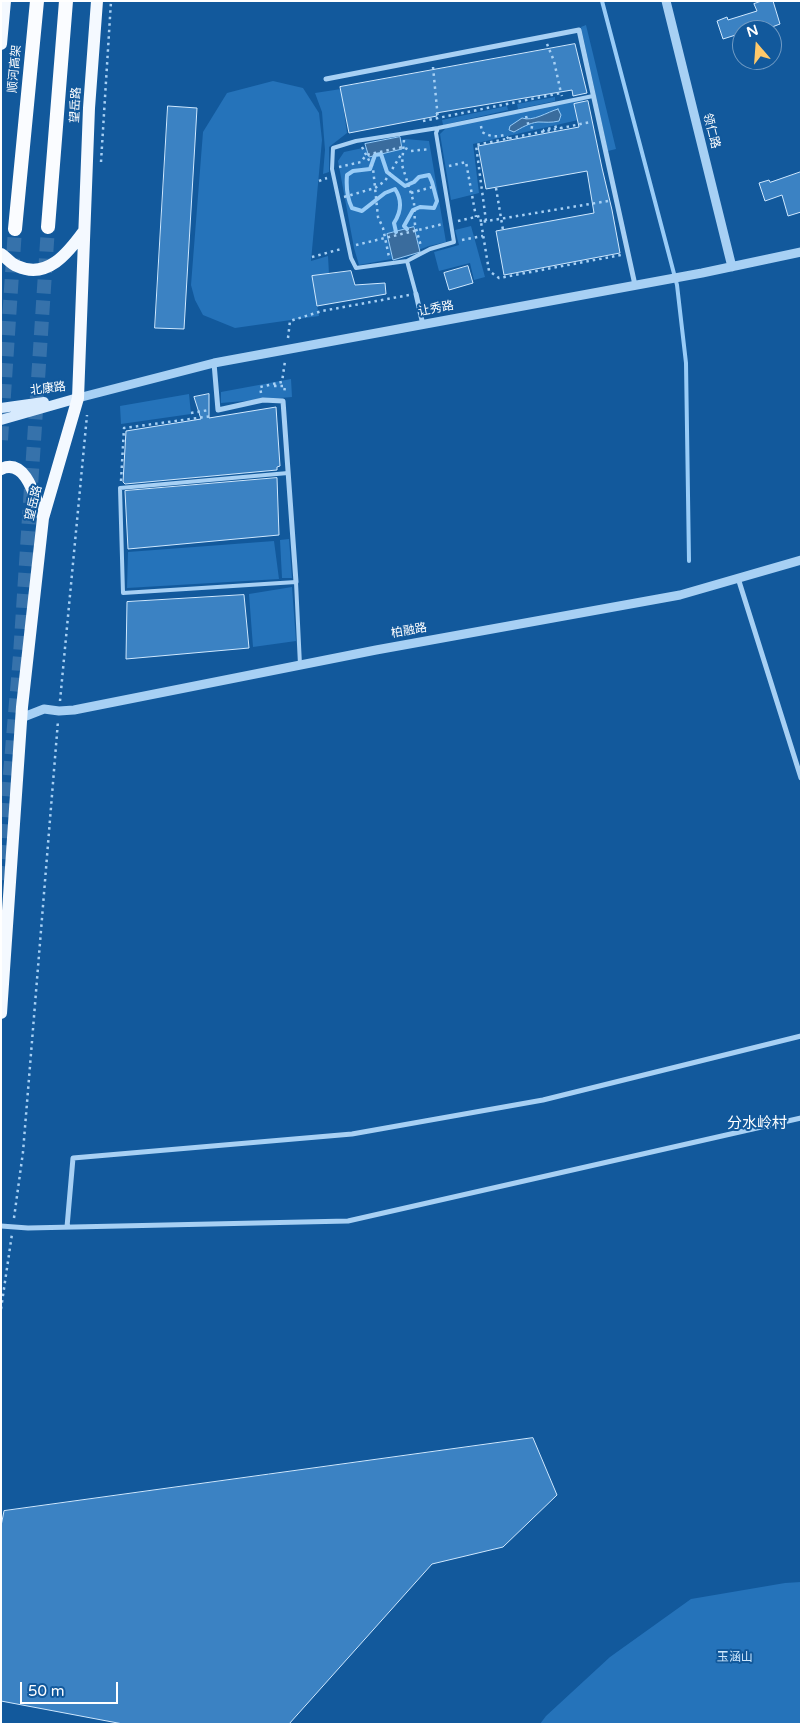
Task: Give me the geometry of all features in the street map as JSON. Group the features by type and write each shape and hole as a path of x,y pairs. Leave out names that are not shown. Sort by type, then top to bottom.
{"highway":[{"name":"顺河高架","path":"15,229 37,1"},
{"path":"48,227 66,1"}],"main road":[{"path":"1,44 6,1"},
{"name":"望岳路","path":"1,1013 21,718 42,518 83,397 84,231 89,108 97,1"},
{"path":"1,254 16,266 36,270 56,263 72,248 84,231"},
{"name":"北康路","path":"1,408 83,397"},
{"name":"北康路","path":"1,420 83,397"},
{"path":"1,469 7,466 19,469 29,481 42,518"}],"street":[{"name":"领仁路","path":"666,1 732,267"},
{"path":"326,80 579,30 625,254 634,285"},
{"name":"让秀路","path":"83,397 214,363 702,273 801,252"},
{"path":"416,294 422,325"},
{"path":"214,363 218,410 263,400 283,400 296,582"},
{"name":"柏融路","path":"21,718 44,709 59,712 74,710 395,646 680,595 801,560"},
{"path":"738,578 801,778"},
{"path":"67,1227 73,1158 352,1134 543,1100 801,1036"},
{"path":"1,1226 28,1228 348,1221 801,1118"}],"lane":[{"path":"438,128 436,133 454,242 424,253 407,262 356,268 348,247 332,169 333,148 593,96"},
{"path":"407,262 416,294"},
{"path":"288,473 120,488 123,593 296,582 300,665"}],"path":[{"path":"101,167 111,1"},
{"path":"545,37 554,61 561,92"},
{"path":"433,59 438,128"},
{"path":"455,110 456,114"},
{"path":"526,118 529,127 537,128"},
{"path":"480,119 482,132 495,137 505,135 509,139"},
{"path":"486,222 476,145 594,121"},
{"path":"405,133 402,165 415,207 416,230 424,253"},
{"path":"332,169 361,162 366,155 403,147 411,151 439,148"},
{"path":"350,195 376,188 385,181 403,152"},
{"path":"366,155 373,168 378,217 391,264"},
{"path":"452,165 466,162 476,217"},
{"path":"411,193 433,186"},
{"path":"496,188 503,230"},
{"path":"481,222 612,200"},
{"path":"312,257 416,230 480,216 489,271 499,278 625,254 621,247"},
{"path":"454,242 483,236"},
{"path":"290,321 322,311 416,294"},
{"path":"261,391 260,387 282,382"},
{"path":"274,386 285,386 283,400"},
{"path":"1,1309 22,1152 83,397"},
{"path":"191,413 218,408"},
{"path":"120,488 124,428 172,423 214,415"}],"green space":[{"path":"586,25 616,149 608,151 581,27"},
{"path":"273,81 303,88 319,113 322,140 311,261 328,256 329,274 312,277 319,316 235,328 203,315 195,300 191,285 203,132 227,93"},
{"path":"341,89 347,133 329,147 329,172 323,174 325,150 322,112 315,93"},
{"path":"555,97 555,101 518,109 517,104"},
{"path":"583,98 587,118 473,144 479,193 451,200 440,134 450,124"},
{"path":"507,106 508,110 443,125 442,120"},
{"path":"405,139 429,141 446,242 397,258 359,265 354,248 338,161 344,152"},
{"path":"471,226 485,277 474,280 470,263 439,271 434,252 459,245 455,230"},
{"path":"291,379 292,397 221,403 221,392"},
{"path":"189,394 191,414 121,424 120,406"},
{"path":"289,539 292,578 282,578 280,540"},
{"path":"274,541 279,579 127,588 128,552"},
{"path":"292,587 296,641 253,647 249,594"},
{"name":"玉涵山","path":"801,1582 801,1724 540,1724 546,1716 610,1657 691,1599"}],"shaded area":[{"path":"558,109 561,115 559,121 538,122 514,132 509,130 510,126 522,118 535,118"},
{"path":"400,137 402,149 369,157 365,144"},
{"path":"414,227 420,252 393,260 387,234"}],"building":[{"path":"762,1 773,1 779,20 732,20 732,36 723,39 717,21 727,17 728,20 757,11 754,4"},
{"path":"575,44 587,93 573,96 572,90 436,113 437,116 349,133 340,87"},
{"path":"588,101 620,253 504,275 496,231 594,213 587,171 486,189 478,146 579,127 574,104"},
{"path":"168,106 197,108 184,329 155,328"},
{"path":"801,172 801,212 788,216 782,195 765,201 759,183 769,180 770,182"},
{"path":"468,266 473,283 449,290 444,273"},
{"path":"351,271 355,285 385,283 386,294 317,306 312,276"},
{"path":"209,394 209,418 276,407 280,466 277,467 277,470 125,484 123,482 126,431 201,419 194,397"},
{"path":"277,478 279,535 128,549 125,491"},
{"path":"244,595 249,648 126,659 127,602"},
{"path":"533,1438 557,1495 503,1547 432,1564 289,1724 123,1724 1,1701 1,1526 4,1511"}],"waterway":[{"path":"602,1 677,285 686,363 689,561"},
{"path":"396,232 394,223 400,211 400,202 395,189 385,193 362,211 352,208 349,200 347,175 353,171 370,169 375,155 381,154 387,172 405,186 414,182 419,177 429,175 437,201 434,208 420,207 413,210 404,226 407,229"}],"tunnel":[{"path":"1,880 20,655 48,227"},
{"path":"1,440 15,229"}],"district":[{"name":"分水岭村","path":"757,1124"}]}
